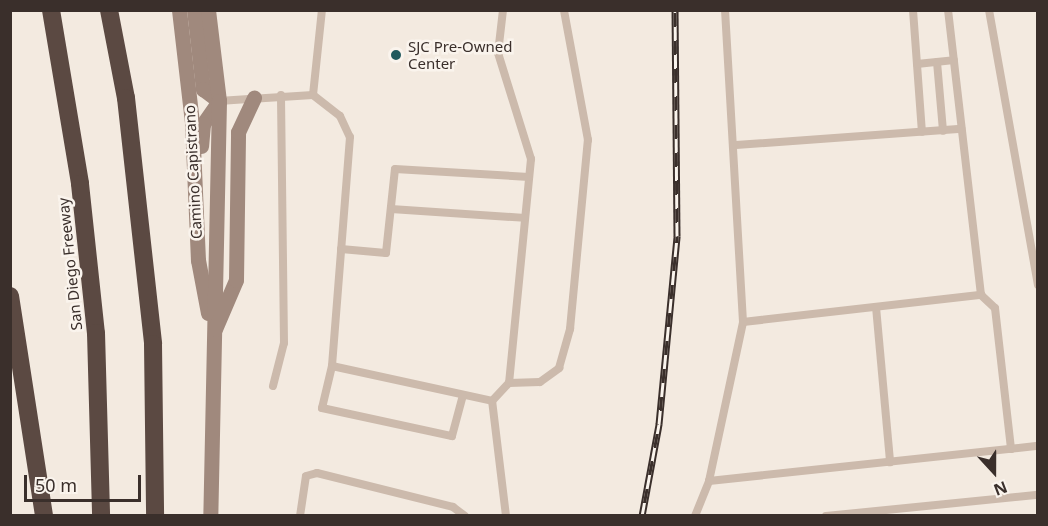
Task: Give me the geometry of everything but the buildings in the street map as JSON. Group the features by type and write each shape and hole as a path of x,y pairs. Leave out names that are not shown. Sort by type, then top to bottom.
{"highway":[{"path":"109,10 126,98 153,344 155,516"},
{"name":"San Diego Freeway","path":"52,12 96,333 101,516"},
{"path":"10,296 44,516"}],"main road":[{"name":"Camino Capistrano","path":"179,10 203,288 212,334"},
{"path":"194,10 203,89 219,101 203,124 201,142 203,288"},
{"name":"Camino Capistrano","path":"208,10 219,101 212,334 210,516"},
{"path":"212,334 236,279 238,132 254,97"}],"lane":[{"path":"313,94 322,10"},
{"path":"492,401 509,383 531,159 498,53 503,10"},
{"path":"509,383 540,382 566,357 588,140 564,10"},
{"path":"695,516 709,481 743,322 736,145 725,10"},
{"path":"913,10 922,132"},
{"path":"948,10 981,295 995,308 1011,449"},
{"path":"989,10 1038,285"},
{"path":"917,64 954,60"},
{"path":"937,62 943,131"},
{"path":"219,101 313,94 340,116 350,137 332,366 321,408 452,436 463,395"},
{"path":"273,386 284,343 281,95"},
{"path":"736,145 961,129"},
{"path":"341,249 386,253 395,169 530,177"},
{"path":"391,209 525,218"},
{"path":"743,322 981,295"},
{"path":"876,307 890,462"},
{"path":"332,366 492,401"},
{"path":"492,401 506,516"},
{"path":"709,481 1038,446"},
{"path":"300,516 306,476 317,472 453,507 465,516"},
{"path":"826,516 1038,495"}],"railway":[{"path":"642,516 659,424 677,236 675,10"}],"place":[{"name":"SJC Pre-Owned Center","path":"396,55"}]}
